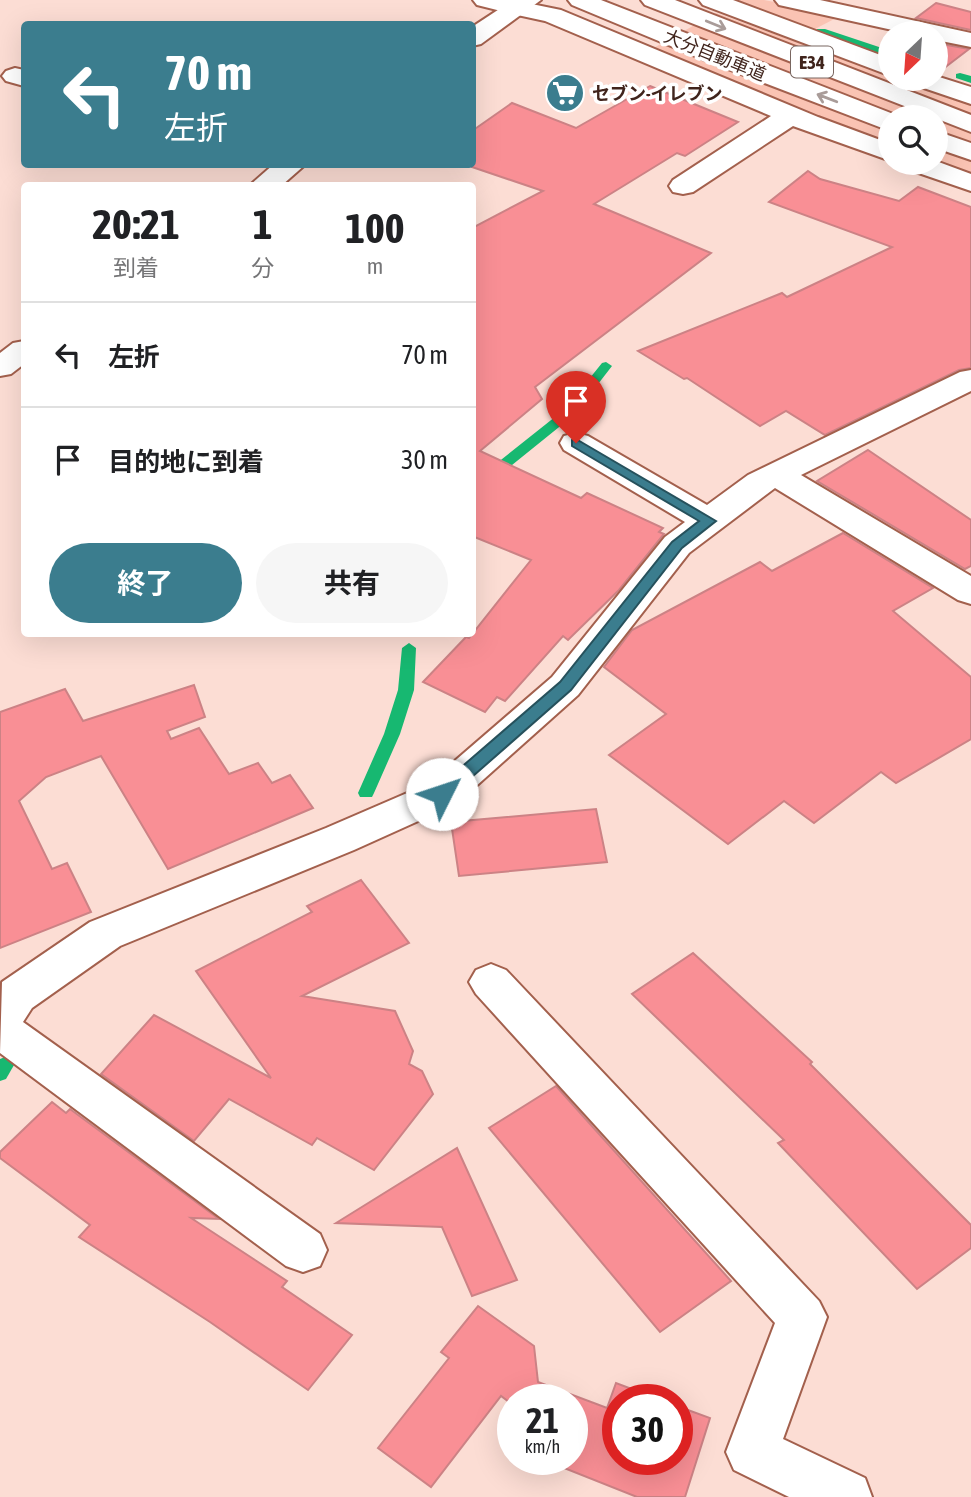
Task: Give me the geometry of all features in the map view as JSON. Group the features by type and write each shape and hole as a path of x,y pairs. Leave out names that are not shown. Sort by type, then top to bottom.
{"main road":[{"path":"485,0 523,4 878,148"},
{"name":"大分自動車道","path":"580,0 711,54 878,117"},
{"name":"大分自動車道","path":"653,0 971,124"},
{"path":"711,0 878,63"},
{"path":"788,0 971,40"},
{"path":"476,36 523,4"},
{"path":"948,88 971,96"},
{"path":"683,186 791,115"},
{"path":"948,143 971,152"},
{"path":"268,182 287,168"},
{"path":"948,174 971,183"},
{"path":"0,367 21,352"},
{"path":"0,1021 17,995 105,934 340,839 442,794 565,686 677,545 760,482 971,379"},
{"path":"576,443 709,521"},
{"path":"776,474 971,592"},
{"path":"491,982 802,1317 752,1452 846,1497"},
{"path":"0,1029 303,1250"}],"shaded area":[{"path":"738,0 764,0 842,15 813,30"},
{"path":"716,13 878,71 878,91 928,91 971,105 971,181 948,169 948,105 878,105 878,144 650,50"}],"building":[{"path":"936,3 971,12 971,30 948,25 948,21 916,18"},
{"path":"948,45 969,49 948,65"},
{"path":"650,86 738,122 685,156 677,153 594,204 711,253 535,387 542,399 480,451 581,498 587,493 663,528 659,532 664,534 619,590 568,640 563,636 505,701 497,697 485,712 423,682 466,637 476,637 476,629 531,560 476,538 476,226 543,191 475,168 476,128 512,103 576,128"},
{"path":"808,171 820,179 899,201 918,187 971,207 971,368 959,370 825,435 786,411 760,426 687,378 684,379 638,351 782,293 787,297 892,247 769,202"},
{"path":"868,450 971,520 971,566 965,569 817,481"},
{"path":"843,533 933,588 893,611 971,677 971,739 896,783 881,772 814,823 784,801 728,844 609,755 666,714 604,667 632,630 760,562 772,571"},
{"path":"194,685 205,717 167,731 171,739 199,728 229,774 258,763 272,783 290,775 313,808 168,869 101,756 46,777 19,801 52,869 67,863 91,912 0,948 0,712 65,689 83,721"},
{"path":"596,809 607,862 459,876 451,822"},
{"path":"361,880 409,943 302,996 395,1011 413,1051 409,1064 422,1071 433,1094 374,1170 317,1138 312,1145 229,1099 194,1141 101,1074 154,1015 271,1078 196,971 312,912 307,906"},
{"path":"693,953 812,1062 810,1064 971,1225 971,1248 917,1289 778,1143 784,1140 632,994"},
{"path":"556,1086 731,1281 660,1332 489,1128"},
{"path":"52,1102 66,1113 70,1109 219,1219 191,1218 287,1281 282,1287 352,1335 308,1390 79,1237 90,1225 0,1158 0,1152"},
{"path":"457,1148 517,1280 472,1296 442,1227 336,1223"},
{"path":"478,1306 534,1346 538,1382 543,1384 497,1384 497,1401 431,1487 378,1448 449,1358 441,1352"},
{"path":"588,1401 602,1406 602,1475 692,1475 685,1497 637,1497 582,1475 588,1475"},
{"path":"693,1412 710,1418 693,1472"}],"waterway":[{"path":"821,31 878,51"},
{"path":"960,76 971,80"},
{"path":"492,474 539,439 569,412 583,398 606,366"},
{"path":"366,793 392,734 406,690 409,648"},
{"path":"0,1073 5,1065"}],"place":[{"name":"セブン-イレブン","path":"565,93"}],"route":[{"path":"442,794 565,686 677,545 709,521 576,443"}]}
